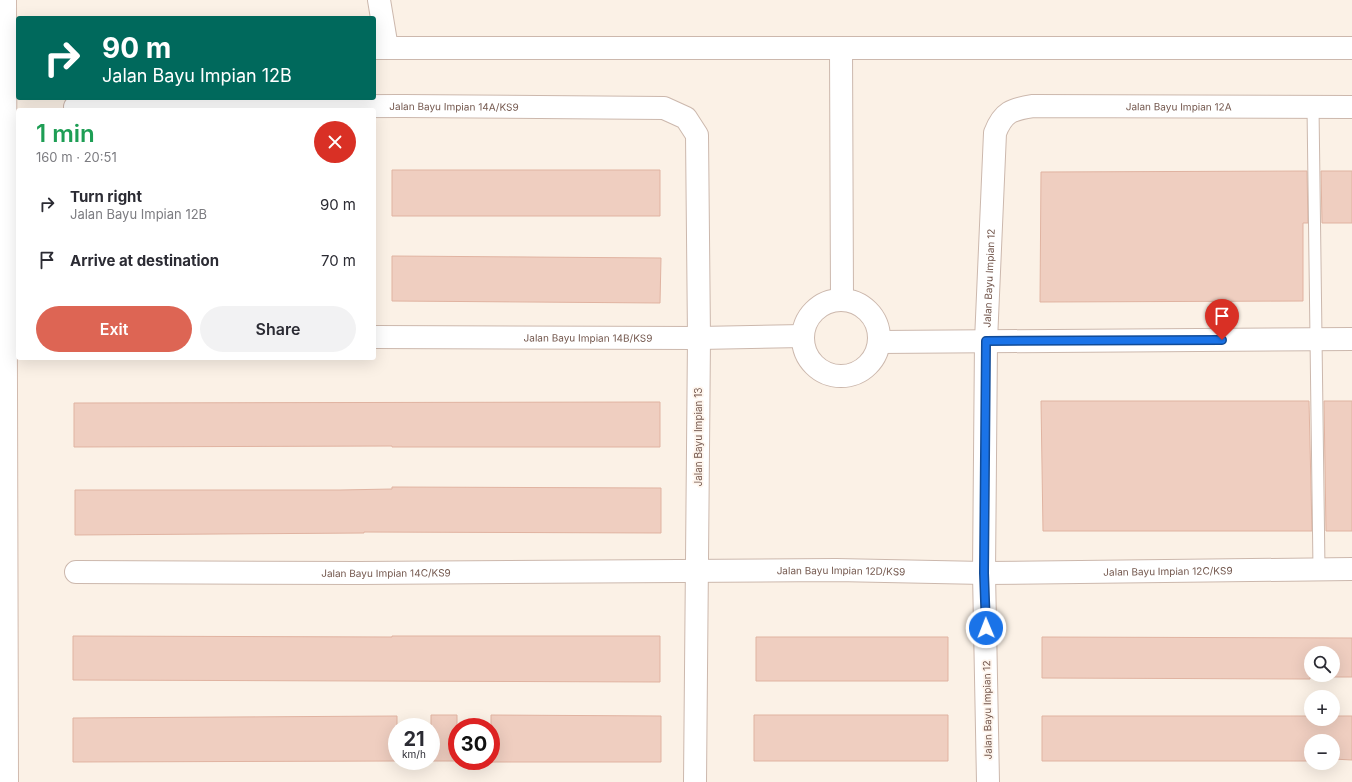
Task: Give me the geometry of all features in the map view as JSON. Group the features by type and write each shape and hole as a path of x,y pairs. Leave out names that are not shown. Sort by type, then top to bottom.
{"street":[{"path":"5,0 8,48 7,782"},
{"path":"379,0 380,48 1352,48"},
{"path":"841,48 842,300"},
{"name":"Jalan Bayu Impian 14A/KS9","path":"76,107 403,106 664,108"},
{"name":"Jalan Bayu Impian 12A","path":"1007,115 1016,108 1033,106 1352,107"},
{"name":"Jalan Bayu Impian 13","path":"664,108 686,118 697,135 699,338 695,782"},
{"name":"Jalan Bayu Impian 12","path":"988,782 984,573 986,341 995,133 999,122 1007,115"},
{"path":"842,300 860,305 870,313 876,324 879,342 875,356 866,367 853,374 838,376 824,372 812,363 805,350 803,336 804,328 812,313 826,303 842,300"},
{"name":"Jalan Bayu Impian 14B/KS9","path":"376,337 699,338 803,336"},
{"path":"879,342 1352,339"},
{"name":"Jalan Bayu Impian 12C/KS9","path":"984,573 1352,569"},
{"name":"Jalan Bayu Impian 12D/KS9","path":"697,571 836,570 984,573"},
{"name":"Jalan Bayu Impian 14C/KS9","path":"76,572 360,573 697,571"}],"lane":[{"path":"1313,107 1319,569"}],"building":[{"path":"392,170 660,170 660,216 392,216"},
{"path":"1307,171 1308,223 1303,223 1303,301 1040,302 1041,172"},
{"path":"1321,171 1352,171 1352,223 1322,223"},
{"path":"392,256 661,258 660,303 392,301"},
{"path":"1041,401 1309,401 1312,531 1043,531"},
{"path":"1324,401 1352,401 1352,531 1326,531"},
{"path":"660,402 660,447 74,447 74,403"},
{"path":"392,487 661,488 661,533 364,532 75,535 75,490 340,490 392,489"},
{"path":"73,636 660,636 660,682 73,680"},
{"path":"756,637 948,637 948,681 756,681"},
{"path":"1042,637 1352,638 1352,677 1340,677 1340,646 1304,646 1304,679 1042,678"},
{"path":"431,715 457,715 457,718 448,718 448,761 440,761 440,718 431,718"},
{"path":"491,715 661,716 661,762 500,762 500,718 491,718"},
{"path":"754,715 948,715 948,761 754,761"},
{"path":"397,716 397,718 388,718 388,761 73,762 73,718"},
{"path":"1042,716 1304,716 1304,726 1340,726 1340,716 1352,716 1352,760 1340,759 1340,734 1304,734 1304,761 1042,761"}],"route":[{"path":"986,628 984,573 986,341 1222,340"}]}
